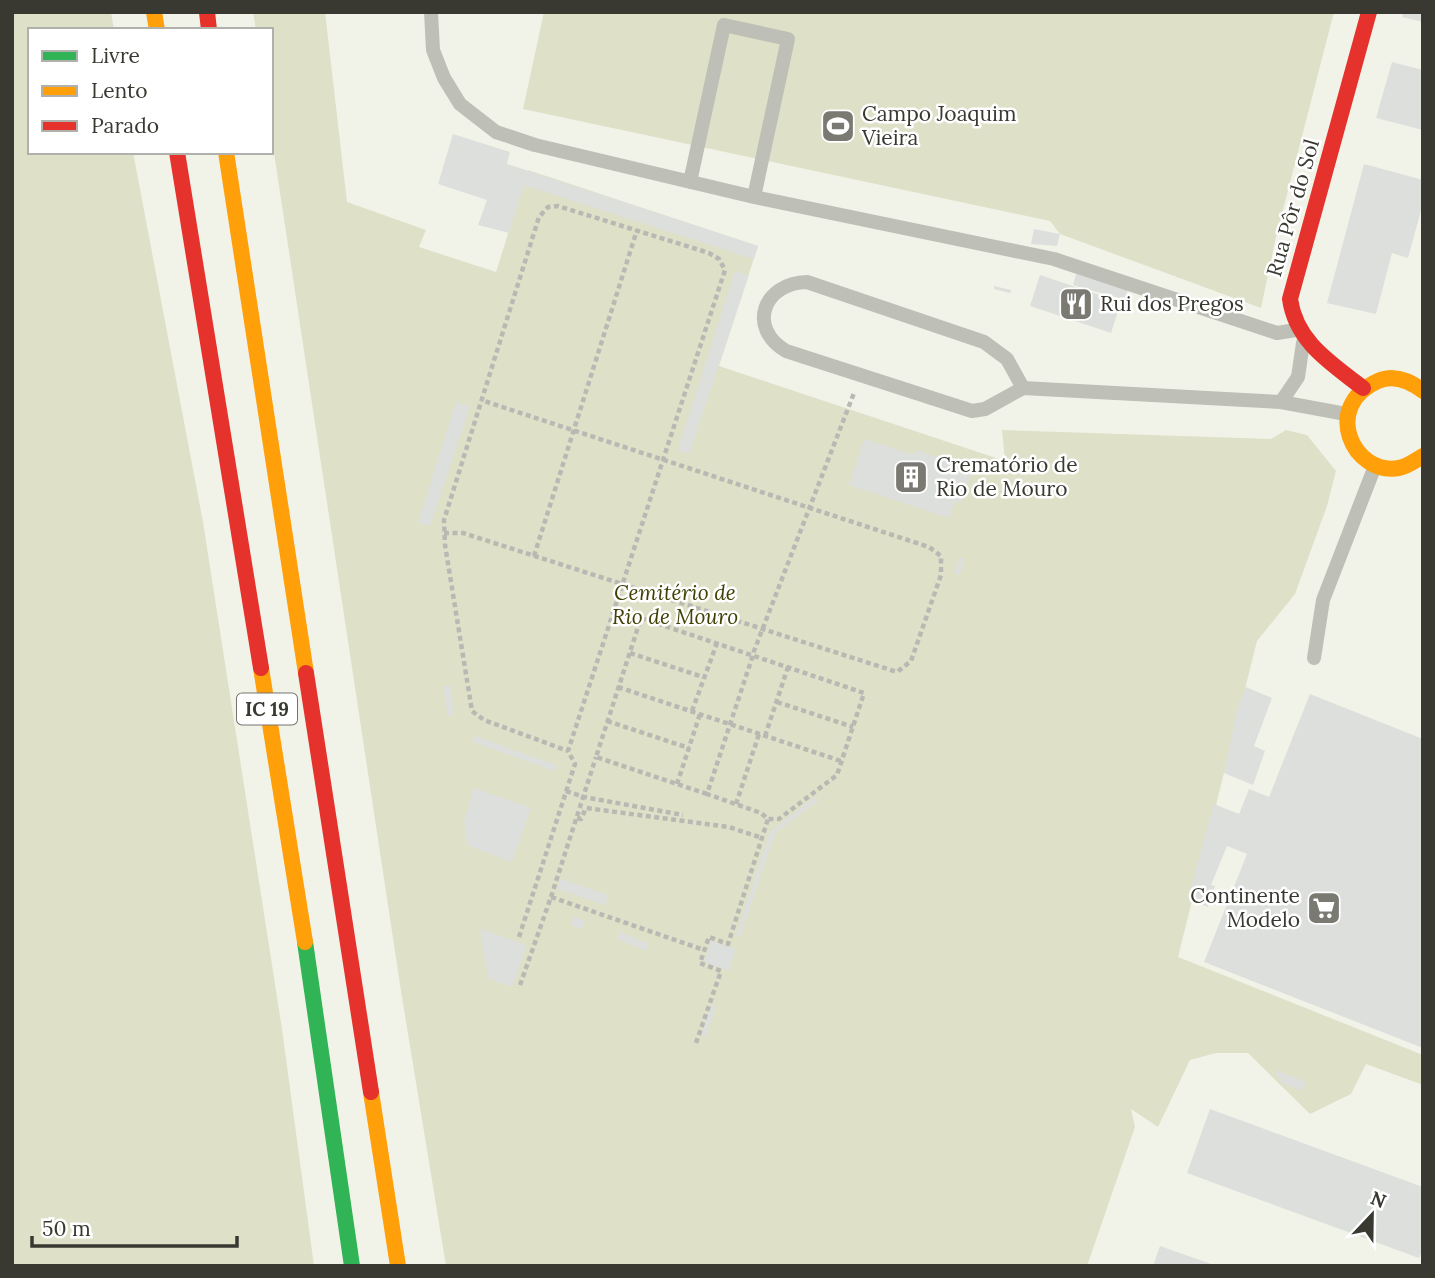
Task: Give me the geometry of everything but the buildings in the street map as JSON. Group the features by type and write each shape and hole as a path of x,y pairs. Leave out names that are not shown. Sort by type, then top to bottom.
{"main road":[{"name":"Rua Pôr do Sol","path":"1300,334 1290,308 1294,279 1369,12"},
{"name":"IC 19","path":"177,154 315,1003 352,1266"},
{"name":"IC 19","path":"226,154 398,1266"},
{"path":"1300,334 1363,388"},
{"path":"1423,391 1405,380 1390,378 1363,388 1355,396 1348,415 1347,434 1353,447 1375,466 1403,468 1423,456"}],"lane":[{"path":"431,12 433,50 443,78 460,104 496,132 535,145 754,197 1054,259 1277,333 1300,334 1298,377 1282,402"},
{"path":"690,182 724,25 788,39 754,197"},
{"path":"1024,388 1007,359 984,342 807,282 782,287 772,295 764,321 766,333 774,344 786,351 972,411 985,409 1024,388 1282,402 1348,415"},
{"path":"1314,658 1323,600 1375,466"}],"path":[{"path":"519,937 575,764 568,751 484,720 472,711 444,533 445,514 543,211 548,207 558,206 709,253 719,259 724,270 568,751"},
{"path":"534,556 636,230"},
{"path":"707,794 753,655 861,376"},
{"path":"444,533 463,533 891,671 902,671 911,661 941,575 941,556 929,547 481,400"},
{"path":"520,985 641,618 864,693 834,779 786,816 768,819"},
{"path":"692,711 717,643"},
{"path":"630,653 703,677"},
{"path":"765,736 788,667"},
{"path":"618,687 841,761"},
{"path":"776,702 853,726"},
{"path":"677,784 700,714"},
{"path":"607,721 689,748"},
{"path":"736,804 759,734"},
{"path":"596,757 761,813 768,819"},
{"path":"566,791 584,797 683,815"},
{"path":"577,818 581,819 586,808 729,827 762,838"},
{"path":"696,1043 721,971 700,963 704,950 709,937 727,944 768,819"},
{"path":"551,897 704,950"}],"green space":[{"path":"12,12 111,12 114,28 28,28 28,154 133,154 203,522 282,1029 314,1266 12,1266"},
{"name":"Cemitério de Rio de Mouro","path":"253,12 325,12 347,202 426,230 419,247 496,272 528,170 758,246 719,366 1005,461 1002,430 1271,439 1286,430 1307,435 1336,471 1327,506 1295,594 1257,641 1178,957 1423,1055 1423,1085 1366,1064 1351,1094 1310,1114 1248,1053 1216,1053 1190,1060 1158,1127 1131,1109 1135,1127 1087,1266 446,1266 401,991 273,146 273,28 256,28"},
{"path":"544,12 1334,12 1276,237 1261,308 1060,234 1050,221 523,109"}],"traffic: fast":[{"path":"305,942 352,1266"}],"traffic: slow":[{"path":"154,12 157,28"},
{"path":"226,154 306,673"},
{"path":"1423,391 1402,380 1390,378 1378,381 1361,392 1351,406 1347,422 1357,451 1368,461 1383,468 1399,468 1423,456"},
{"path":"261,668 305,942"},
{"path":"371,1092 398,1266"}],"traffic: jam":[{"path":"207,12 209,28"},
{"path":"1363,388 1327,360 1307,339 1299,328 1290,299 1369,12"},
{"path":"177,154 261,668"},
{"path":"306,673 371,1092"}],"place":[{"name":"Campo Joaquim Vieira","path":"838,126"},
{"name":"Rui dos Pregos","path":"1076,304"},
{"name":"Crematório de Rio de Mouro","path":"911,477"},
{"name":"Continente Modelo","path":"1324,908"}]}
